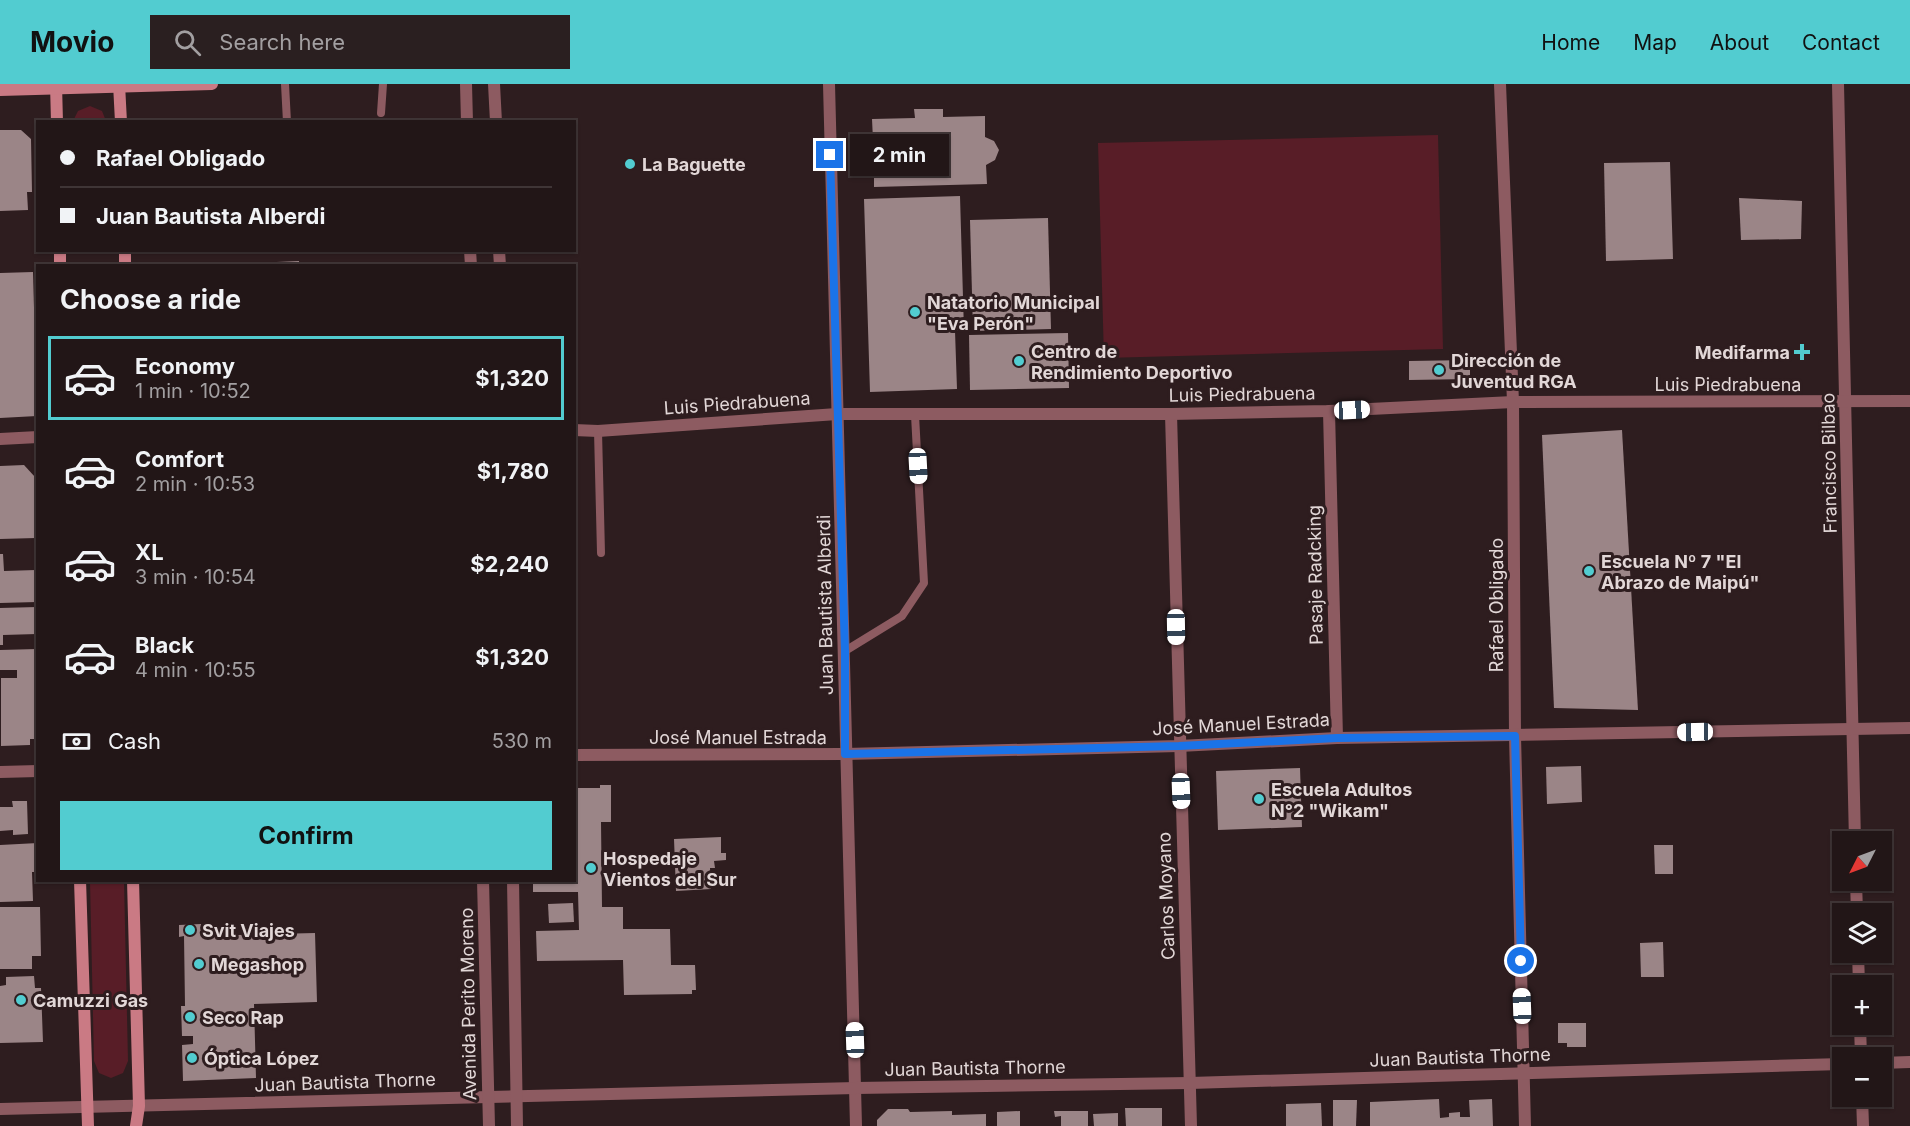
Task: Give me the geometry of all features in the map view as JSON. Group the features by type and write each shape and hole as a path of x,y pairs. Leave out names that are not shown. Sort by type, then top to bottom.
{"main road":[{"path":"0,90 56,86 212,84"},
{"path":"119,85 121,120"},
{"path":"56,86 57,120"},
{"path":"80,882 88,1126"},
{"path":"133,882 140,1106 136,1126"}],"street":[{"path":"466,84 467,120"},
{"path":"494,84 496,120"},
{"name":"Juan Bautista Alberdi","path":"829,84 856,1126"},
{"name":"Rafael Obligado","path":"1500,84 1513,402 1515,736 1525,1126"},
{"name":"Francisco Bilbao","path":"1838,84 1855,831"},
{"name":"Luis Piedrabuena","path":"576,430 598,431 837,414 1171,414 1329,411 1513,402 1845,403 1910,401"},
{"name":"Pasaje Radcking","path":"1329,411 1337,738"},
{"name":"Carlos Moyano","path":"1171,414 1191,1126"},
{"path":"0,439 36,438"},
{"name":"José Manuel Estrada","path":"576,755 845,754 1179,746 1337,738 1910,728"},
{"path":"0,772 36,771"},
{"name":"Avenida Perito Moreno","path":"483,882 489,1126"},
{"path":"513,882 517,1126"},
{"path":"1892,1063 1910,1062"},
{"name":"Juan Bautista Thorne","path":"0,1109 488,1096 1190,1083 1832,1064"},
{"path":"1862,1107 1863,1126"}],"lane":[{"path":"285,84 287,120"},
{"path":"381,113 382,84"},
{"path":"845,651 902,616 924,583 915,415"},
{"path":"598,431 601,553"}],"shaded area":[{"path":"90,106 102,111 106,120 74,120 78,111"},
{"path":"1438,135 1443,349 1104,358 1098,143"},
{"path":"90,882 124,882 128,1061 123,1073 111,1078 99,1073 94,1061"}],"building":[{"path":"914,109 943,109 943,117 985,116 985,137 994,141 999,150 995,160 986,165 987,184 874,187 874,168 865,165 859,154 863,143 873,140 872,119 915,118"},
{"path":"0,130 21,130 31,139 32,192 27,192 28,210 0,211"},
{"path":"1670,162 1673,259 1606,261 1604,163"},
{"name":"Natatorio Municipal \"Eva Perón\"","path":"960,196 964,331 955,331 957,389 870,392 864,199"},
{"path":"1739,198 1802,201 1801,239 1741,240"},
{"path":"1048,218 1051,329 973,331 970,220"},
{"path":"299,261 299,264 233,264"},
{"path":"33,272 36,416 0,418 0,273"},
{"name":"Centro de Rendimiento Deportivo","path":"1068,333 1069,388 970,390 969,335"},
{"name":"Dirección de Juventud RGA","path":"1470,360 1470,379 1409,380 1409,361"},
{"name":"Escuela Nº 7 \"El Abrazo de Maipú\"","path":"1622,430 1638,710 1554,708 1542,435"},
{"path":"24,465 35,477 36,538 0,539 0,466"},
{"path":"0,554 3,554 4,571 36,570 36,602 0,603"},
{"path":"36,607 36,634 3,635 3,645 0,645 0,608"},
{"path":"36,649 36,739 30,739 30,745 1,746 1,678 17,678 17,670 0,670 0,650"},
{"path":"1581,766 1582,802 1547,804 1546,767"},
{"name":"Escuela Adultos N°2 \"Wikam\"","path":"1300,768 1302,827 1218,830 1216,771"},
{"path":"600,785 611,785 611,822 601,822 602,907 623,907 623,929 670,929 671,965 695,965 696,990 692,990 692,994 624,995 623,960 537,961 536,931 579,930 578,892 533,892 533,882 576,882 576,788 600,788"},
{"path":"12,801 27,801 28,834 13,835 13,830 0,831 0,807 13,807"},
{"path":"721,837 721,853 726,853 726,860 714,861 715,868 710,868 711,889 676,891 674,839"},
{"path":"36,843 36,872 32,872 33,901 0,902 0,845"},
{"path":"1654,845 1673,845 1673,874 1655,874"},
{"path":"573,903 574,922 549,923 548,904"},
{"path":"0,907 40,907 41,956 32,956 32,969 0,969"},
{"path":"201,924 202,936 315,933 317,1002 254,1004 256,1078 183,1081 182,1045 193,1044 193,1036 182,1036 181,1006 185,1006 184,936 179,937 179,925"},
{"path":"1663,942 1664,977 1641,977 1640,943"},
{"path":"34,976 35,988 41,988 43,1042 0,1043 0,986 6,985 6,977"},
{"path":"1558,1023 1586,1023 1586,1047 1567,1047 1567,1043 1558,1043"},
{"path":"1439,1099 1440,1118 1449,1117 1449,1113 1460,1112 1460,1117 1470,1117 1469,1100 1492,1099 1493,1126 1370,1126 1370,1102"},
{"path":"1333,1100 1357,1100 1356,1126 1333,1126"},
{"path":"1321,1103 1322,1126 1286,1126 1286,1104"},
{"path":"1125,1108 1162,1108 1162,1126 1126,1126"},
{"path":"888,1109 908,1109 910,1112 952,1111 952,1115 986,1114 986,1126 877,1126 877,1120"},
{"path":"1020,1111 1020,1126 997,1126 997,1112"},
{"path":"1054,1111 1088,1111 1088,1126 1061,1126 1061,1116 1055,1117"},
{"path":"1118,1113 1118,1126 1094,1126 1093,1114"}],"place":[{"name":"La Baguette","path":"630,164"},
{"name":"Natatorio Municipal \"Eva Perón\"","path":"915,312"},
{"name":"Medifarma","path":"1802,352"},
{"name":"Centro de Rendimiento Deportivo","path":"1019,361"},
{"name":"Dirección de Juventud RGA","path":"1439,370"},
{"name":"Escuela Nº 7 \"El Abrazo de Maipú\"","path":"1589,571"},
{"name":"Escuela Adultos N°2 \"Wikam\"","path":"1259,799"},
{"name":"Hospedaje Vientos del Sur","path":"591,868"},
{"name":"Svit Viajes","path":"190,930"},
{"name":"Megashop","path":"199,964"},
{"name":"Camuzzi Gas","path":"21,1000"},
{"name":"Seco Rap","path":"190,1017"},
{"name":"Óptica López","path":"192,1058"}],"route":[{"path":"830,155 845,651 845,754 1179,746 1337,738 1515,736 1521,961"}]}
